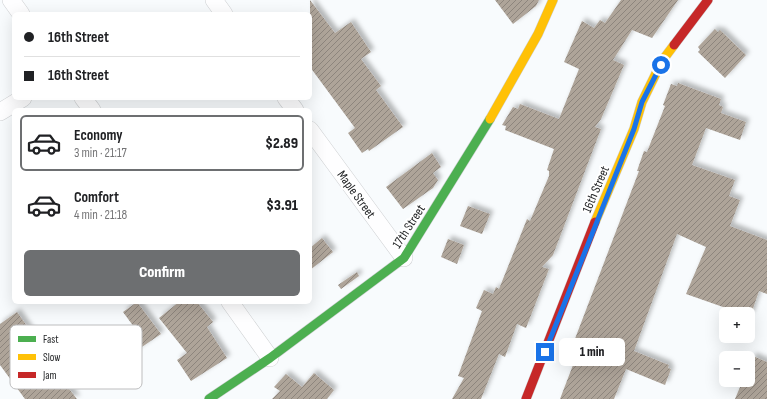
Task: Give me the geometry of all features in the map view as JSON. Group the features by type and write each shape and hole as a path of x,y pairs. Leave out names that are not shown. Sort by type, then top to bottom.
{"street":[{"path":"11,0 20,12"},
{"path":"214,0 223,12"},
{"name":"17th Street","path":"209,399 270,358 404,258 495,112 538,34 554,0"},
{"name":"16th Street","path":"526,399 590,234 634,129 642,102 662,61 708,0"},
{"path":"0,112 20,100"},
{"name":"Maple Street","path":"312,133 404,258"},
{"path":"231,304 270,358"}],"building":[{"path":"310,0 335,33 351,22 371,52 361,59 381,86 376,90 403,127 369,151 368,149 362,153 348,133 355,128 312,70 312,12 310,12"},
{"path":"495,0 539,0 536,6 513,24"},
{"path":"621,0 678,0 652,38 632,30 613,60 624,65 601,119 595,127 601,129 553,255 542,267 549,269 526,328 517,324 505,357 499,354 481,399 452,399 464,378 458,376 482,311 476,308 484,290 493,294 496,287 499,289 527,219 530,221 549,176 549,171 547,170 554,149 505,130 506,126 502,125 513,107 518,109 520,104 559,119 579,69 564,62 582,21 594,28 600,20 605,23"},
{"path":"715,29 718,32 720,30 746,55 725,78 698,52 700,50 698,47"},
{"path":"678,83 721,99 719,105 723,107 721,113 746,122 740,140 706,128 692,165 735,180 729,196 740,200 730,226 767,240 767,294 759,291 753,307 723,307 686,294 706,247 677,234 634,351 669,365 668,368 671,369 665,385 626,369 614,399 560,399 578,352 578,347 573,344 639,171 637,171 644,151 647,152 665,106 663,105 671,84 677,86"},
{"path":"432,153 441,167 433,173 438,180 433,188 403,209 386,187"},
{"path":"468,206 490,214 482,234 460,226"},
{"path":"322,238 333,252 312,268 312,246"},
{"path":"448,239 464,245 457,264 441,257"},
{"path":"357,272 359,276 341,289 338,285"},
{"path":"134,304 138,304 161,334 142,347 142,325 133,325 123,312"},
{"path":"176,304 199,304 213,322 207,327 227,358 191,381 177,360 187,353 159,318"},
{"path":"17,312 26,325 10,325 10,379 0,365 0,324"},
{"path":"755,357 767,362 767,399 735,399 740,387 755,387"},
{"path":"314,373 334,390 327,399 272,399 280,391 274,387 286,374 302,387"},
{"path":"18,389 69,389 77,399 25,399"}],"traffic: fast":[{"path":"209,399 270,358 404,258 490,119"}],"traffic: slow":[{"path":"490,119 538,34 553,0"},
{"path":"595,222 634,129 642,102 662,61 674,45"}],"traffic: jam":[{"path":"674,45 708,0"},
{"path":"526,399 595,222"}],"route":[{"path":"545,352 578,269 590,234 634,129 642,102 661,65"}]}
